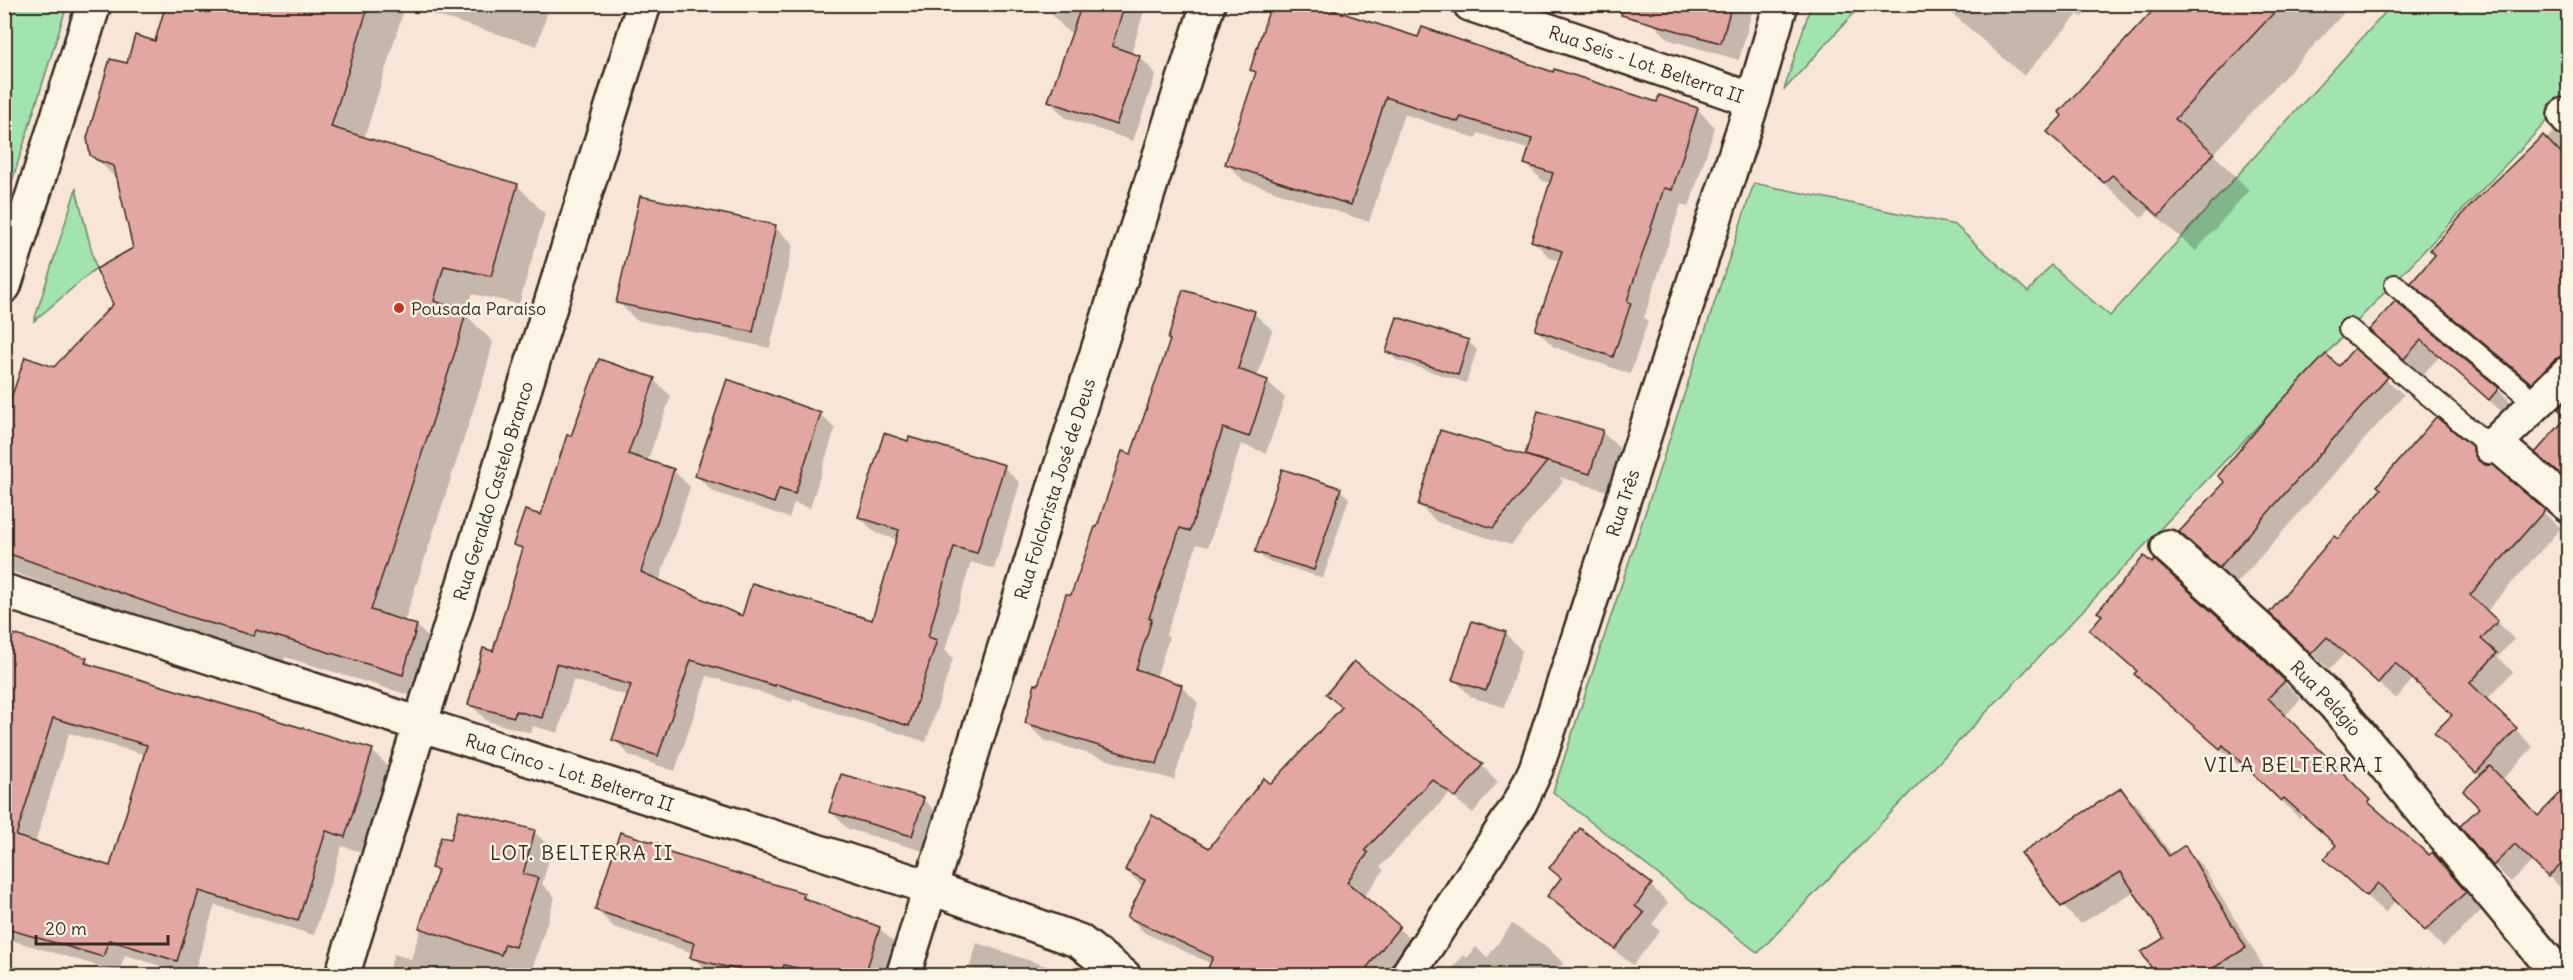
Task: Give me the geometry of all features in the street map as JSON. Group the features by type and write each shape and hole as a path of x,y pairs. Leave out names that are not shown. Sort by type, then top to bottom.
{"street":[{"path":"4,286 94,4"},
{"name":"Rua Geraldo Castelo Branco","path":"342,975 644,4"},
{"name":"Rua Folclorista José de Deus","path":"903,975 1208,4"},
{"name":"Rua Seis - Lot. Belterra II","path":"1470,4 1753,100"},
{"name":"Rua Três","path":"1407,975 1520,803 1536,769 1753,100 1781,4"},
{"path":"2568,373 2493,445 2568,505"},
{"name":"Rua Pelágio","path":"2168,547 2267,636 2335,705 2560,975"},
{"name":"Rua Cinco - Lot. Belterra II","path":"4,591 932,888 1079,941 1124,975"}],"lane":[{"path":"2395,285 2537,404"},
{"path":"2349,329 2493,445"}],"green space":[{"path":"4,5 67,5 5,204"},
{"path":"1811,5 1844,5 1854,13 1784,90"},
{"path":"2392,5 2568,5 2568,99 1758,953 1553,792 1754,183 1955,225 2028,292 2051,265 2110,316"},
{"path":"76,189 96,268 34,321"}],"building":[{"path":"166,4 369,4 331,127 518,184 491,276 444,266 434,301 466,312 371,610 417,625 403,675 256,630 254,636 186,616 4,552 4,419 25,357 54,367 113,304 96,269 133,248 114,166 90,155 87,138 110,59 127,63 135,35 155,41"},
{"path":"1082,4 1125,4 1112,46 1140,56 1116,125 1048,101"},
{"path":"1271,4 1314,4 1418,37 1422,27 1553,72 1554,69 1657,102 1659,95 1698,108 1672,190 1664,188 1627,301 1631,303 1613,357 1535,330 1562,251 1531,241 1553,173 1524,164 1532,139 1461,117 1458,122 1386,97 1351,205 1225,164 1256,72 1250,70"},
{"path":"1623,4 1732,4 1721,43 1621,15"},
{"path":"2159,4 2282,4 2175,119 2214,153 2159,216 2112,175 2104,183 2047,132 2062,116 2059,112"},
{"path":"2543,135 2568,161 2568,355 2555,359 2531,383 2411,283 2435,255 2430,250 2475,201"},
{"path":"640,196 776,225 753,332 616,303"},
{"path":"1183,290 1255,311 1238,369 1268,380 1249,437 1223,428 1190,531 1180,528 1149,618 1152,619 1136,669 1182,685 1157,764 1025,723 1035,684 1038,685 1066,594 1071,595 1095,527 1097,527 1122,451 1131,454 1170,340 1168,339"},
{"path":"2395,301 2499,388 2489,400 2421,340 2404,359 2369,330"},
{"path":"1397,317 1469,340 1458,375 1386,352"},
{"path":"2354,348 2388,377 2219,568 2179,532 2225,482 2218,476 2273,410 2326,354 2339,366"},
{"path":"599,359 655,378 628,454 674,469 641,572 742,616 752,583 872,620 899,530 858,517 884,433 908,441 909,437 1005,465 977,553 954,547 928,637 937,640 909,726 691,660 658,756 612,740 631,685 556,664 542,718 516,711 514,717 468,705 483,648 493,651 523,548 513,545 525,510 541,515 567,435 571,436"},
{"path":"727,379 821,413 795,494 779,489 774,503 695,476"},
{"path":"2568,399 2568,481 2535,453 2567,417 2558,409"},
{"path":"1538,411 1603,430 1590,474 1525,455"},
{"path":"2436,417 2473,447 2478,460 2485,465 2492,465 2545,510 2470,595 2498,621 2481,639 2497,653 2470,683 2517,728 2476,773 2434,733 2452,715 2395,663 2378,683 2327,637 2311,654 2269,613 2334,536 2338,539 2381,489 2377,486"},
{"path":"1440,430 1547,462 1493,528 1418,505"},
{"path":"1282,469 1341,488 1314,570 1255,552"},
{"path":"2144,556 2152,563 2155,560 2285,681 2268,698 2370,800 2368,802 2429,855 2432,852 2466,892 2425,931 2378,883 2366,896 2324,859 2336,845 2284,798 2281,801 2223,745 2220,749 2134,674 2137,671 2089,630 2102,615 2097,612"},
{"path":"1472,621 1506,632 1486,691 1452,680"},
{"path":"4,631 87,658 85,663 373,749 345,837 326,831 298,921 199,891 177,961 109,940 103,957 4,928","holes":["53,718 147,745 110,866 16,836"]},
{"path":"1354,661 1483,764 1456,798 1432,779 1365,850 1368,853 1347,882 1400,926 1361,975 1205,975 1213,957 1127,917 1145,880 1125,870 1152,815 1209,848 1264,778 1271,784 1342,707 1326,694"},
{"path":"2490,766 2538,816 2568,785 2568,856 2548,877 2515,844 2493,866 2460,826 2479,808 2463,791"},
{"path":"841,774 924,798 912,836 829,812"},
{"path":"2121,788 2169,856 2185,845 2246,948 2202,975 2156,975 2141,952 2164,938 2121,872 2061,907 2021,853"},
{"path":"459,810 535,830 523,874 538,878 515,947 505,944 501,955 419,928 438,870 431,868 441,837 451,839"},
{"path":"1580,828 1652,884 1635,906 1644,913 1615,949 1547,896 1561,878 1549,868"},
{"path":"620,832 668,847 666,852 804,893 803,898 880,927 865,975 824,975 784,965 781,975 759,975 690,958 694,943 595,910"}],"place":[{"name":"Pousada Paraíso","path":"399,308"}],"district":[{"name":"VILA BELTERRA I","path":"2294,764"},
{"name":"LOT. BELTERRA II","path":"582,852"}]}
